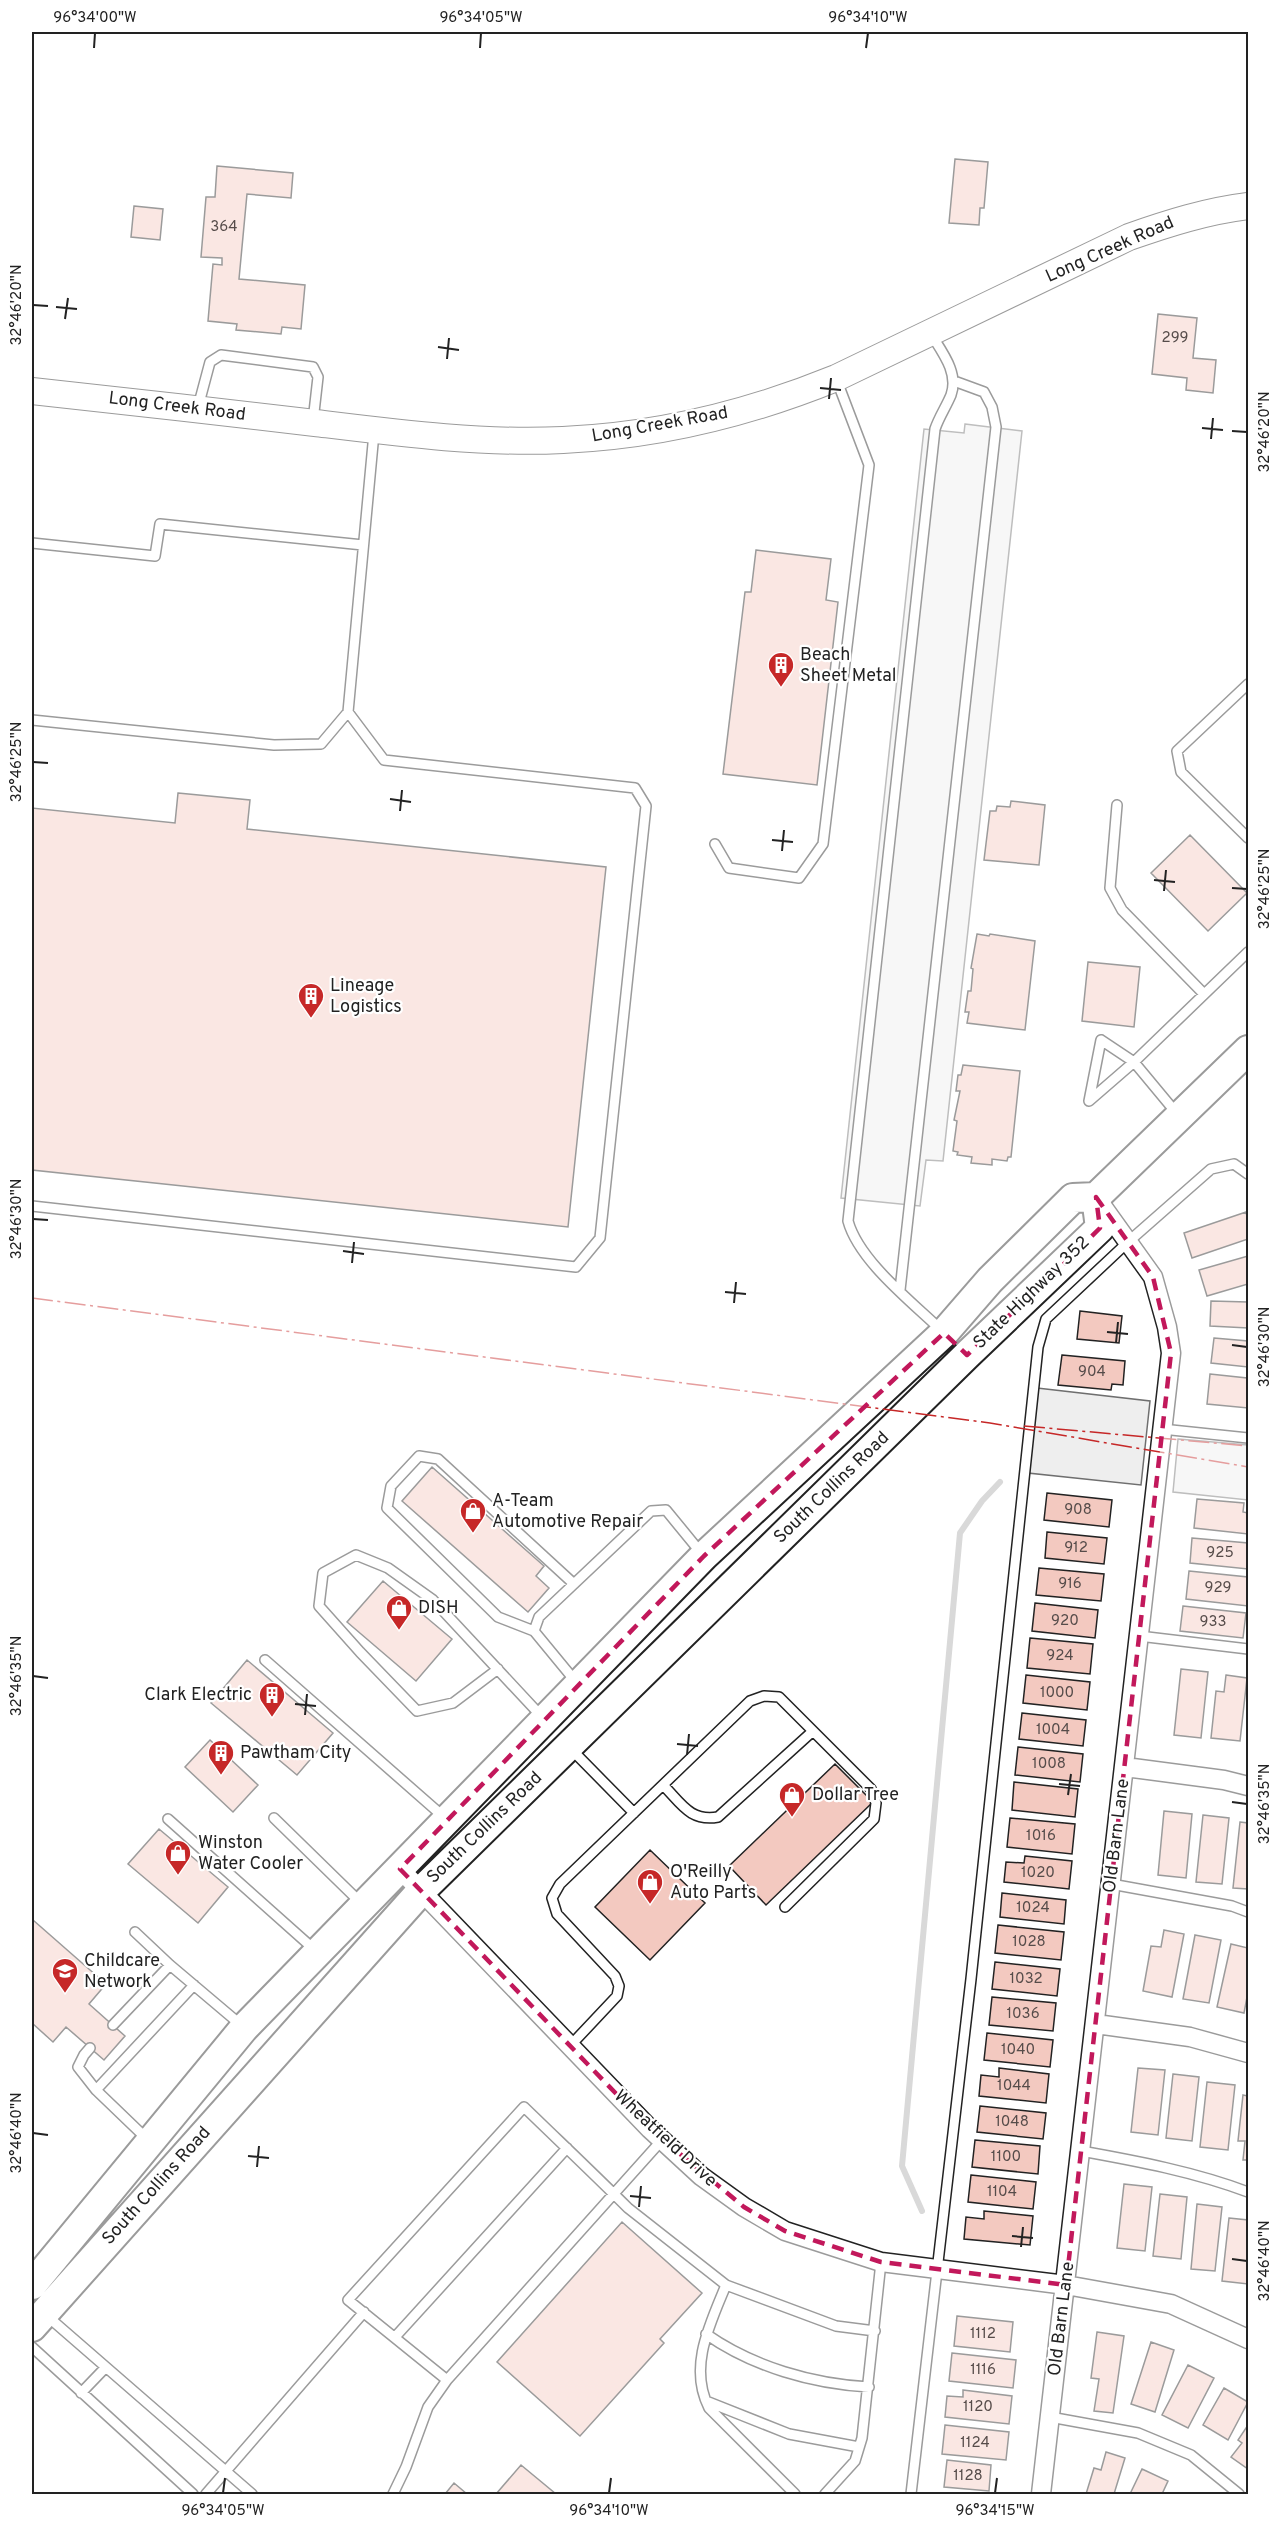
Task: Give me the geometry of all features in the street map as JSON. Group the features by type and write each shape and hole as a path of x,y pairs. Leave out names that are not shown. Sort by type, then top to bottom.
{"main road":[{"path":"1096,1197 1248,1050"},
{"name":"State Highway 352","path":"952,1323 990,1280 1072,1198 1096,1197 1100,1228 967,1355"},
{"path":"952,1323 967,1355"},
{"name":"South Collins Road","path":"32,2285 244,2028 704,1556 952,1323"},
{"name":"South Collins Road","path":"36,2314 421,1891 967,1355"}],"street":[{"name":"Long Creek Road","path":"32,391 374,430 522,441 604,437 692,423 798,393 836,378 1129,237 1198,214 1248,206"},
{"name":"Old Barn Lane","path":"1041,2494 1171,1353 1167,1327 1153,1277 1096,1197"},
{"path":"1125,1767 1224,1780 1248,1786"},
{"name":"Wheatfield Drive","path":"400,1869 662,2140 701,2176 744,2207 785,2231 881,2262 1066,2285 1171,2304 1248,2339"},
{"path":"1095,2024 1190,2037 1248,2053"}],"lane":[{"path":"931,333 950,368 954,381 952,393 935,429 848,1221 858,1245 900,1290 952,1323"},
{"path":"197,410 210,362 221,356 313,367 318,376 313,423"},
{"path":"715,844 729,868 799,878 823,844 869,465 836,378"},
{"path":"900,1290 996,427 992,406 984,392 954,381"},
{"path":"32,720 274,745 321,744 348,712 374,430"},
{"path":"32,543 155,556 160,524 363,545"},
{"path":"1248,684 1177,752 1181,772 1248,838"},
{"path":"32,1206 576,1267 600,1238 646,806 635,788 384,760 348,712"},
{"path":"1117,805 1110,888 1122,910 1204,994"},
{"path":"1179,1117 1134,1062 1101,1040 1089,1101 1134,1062 1248,952"},
{"path":"912,2494 971,1979 1038,1347 1046,1319 1128,1242 1211,1169 1234,1164 1248,1174"},
{"path":"1162,1429 1248,1438"},
{"path":"574,1584 438,1459 419,1456 391,1486 387,1508 498,1617 534,1631 578,1685"},
{"path":"534,1631 539,1617 651,1511 666,1510 704,1556"},
{"path":"498,1669 453,1703 417,1711 319,1606 323,1573 356,1555 388,1568 433,1600 498,1669 544,1720"},
{"path":"1139,1636 1248,1649"},
{"path":"265,1660 447,1820"},
{"path":"570,2046 617,1996 619,1986 615,1976 557,1914 552,1898 560,1884 750,1701 764,1696 779,1697 871,1790 876,1803 874,1819 784,1907"},
{"path":"663,1785 696,1818 706,1820 718,1817 813,1731"},
{"path":"568,1746 634,1813"},
{"path":"274,1818 364,1906"},
{"path":"168,1820 318,1953"},
{"path":"1111,1884 1232,1906 1248,1912"},
{"path":"135,1932 244,2028"},
{"path":"113,2025 170,1965"},
{"path":"96,2090 194,1985"},
{"path":"90,2048 78,2067 96,2090 150,2141"},
{"path":"447,2380 348,2300 524,2107 614,2194 726,2285 836,2326 874,2331"},
{"path":"393,2494 406,2468 428,2407 447,2380 662,2140"},
{"path":"395,2337 567,2148"},
{"path":"1081,2151 1192,2175 1248,2192"},
{"path":"825,2494 855,2461 859,2447 869,2387 881,2262"},
{"path":"726,2285 706,2334 700,2374 701,2393 709,2408 795,2494"},
{"path":"206,2494 227,2473 364,2312"},
{"path":"36,2314 106,2367 252,2494"},
{"path":"706,2334 746,2356 815,2381 869,2387"},
{"path":"32,2347 193,2494"},
{"path":"81,2392 106,2367"},
{"path":"706,2401 789,2434 859,2447"},
{"path":"1050,2417 1138,2433 1191,2456 1239,2494"}],"highlighted area":[{"path":"1096,1197 1153,1277 1171,1353 1066,2285 881,2262 785,2231 744,2207 650,2129 400,1869 704,1556 944,1333 967,1355 1100,1228"}],"shaded area":[{"path":"965,424 1022,431 943,1161 926,1160 920,1206 841,1198 924,429 964,433"},
{"path":"1037,1388 1150,1401 1141,1485 1028,1473"},
{"path":"1178,1439 1248,1445 1248,1500 1173,1492"}],"building":[{"path":"955,159 988,162 984,208 980,208 979,225 949,223"},
{"path":"217,166 293,173 291,198 247,194 239,279 305,285 301,329 282,327 281,334 236,330 237,324 208,321 213,264 222,265 222,258 201,257 206,197 215,197"},
{"path":"134,206 163,209 160,240 131,237"},
{"path":"1158,314 1197,318 1193,358 1216,360 1213,393 1186,390 1187,378 1152,374"},
{"name":"Beach Sheet Metal","path":"756,550 831,559 826,600 838,602 817,785 723,774 745,592 751,592"},
{"name":"Lineage Logistics","path":"178,793 250,800 247,829 606,867 568,1227 32,1170 32,808 175,823"},
{"path":"1011,801 1045,805 1039,865 984,860 990,811 996,811 997,806 1010,807"},
{"path":"1190,835 1247,893 1208,931 1151,873"},
{"path":"977,934 1035,941 1025,1030 967,1023 969,1012 965,1012 968,991 971,991 973,969 971,968"},
{"path":"1088,962 1140,967 1134,1027 1082,1021"},
{"path":"963,1065 1020,1071 1011,1157 1008,1157 1007,1161 992,1159 992,1165 971,1163 972,1157 957,1155 958,1152 953,1151 957,1121 954,1120 960,1091 956,1091 958,1075 961,1075"},
{"path":"1246,1212 1248,1239 1192,1258 1184,1233"},
{"path":"1248,1256 1248,1284 1207,1296 1199,1270"},
{"path":"1211,1301 1248,1302 1248,1328 1210,1326"},
{"path":"1080,1311 1122,1316 1119,1343 1077,1339"},
{"path":"1214,1338 1248,1341 1248,1367 1211,1363"},
{"path":"1062,1355 1125,1361 1123,1385 1112,1384 1111,1390 1058,1385"},
{"path":"1210,1374 1247,1378 1248,1408 1207,1404"},
{"name":"A-Team Automotive Repair","path":"432,1467 544,1566 536,1576 549,1588 528,1612 402,1501"},
{"path":"1047,1493 1112,1500 1109,1527 1044,1520"},
{"path":"1197,1499 1244,1503 1243,1512 1248,1513 1248,1534 1194,1528"},
{"path":"1047,1532 1107,1538 1104,1564 1045,1558"},
{"path":"1192,1538 1248,1543 1248,1569 1190,1563"},
{"path":"1039,1568 1104,1574 1101,1601 1036,1595"},
{"path":"1189,1571 1248,1577 1248,1606 1186,1599"},
{"name":"DISH","path":"383,1581 452,1639 416,1681 347,1622"},
{"path":"1035,1603 1098,1610 1095,1638 1032,1631"},
{"path":"1183,1606 1246,1613 1243,1638 1180,1631"},
{"path":"1030,1638 1093,1644 1090,1674 1027,1668"},
{"name":"Clark Electric","path":"247,1660 333,1733 297,1775 211,1703"},
{"path":"1181,1669 1208,1672 1201,1738 1174,1735"},
{"path":"1026,1675 1090,1682 1087,1710 1023,1703"},
{"path":"1226,1675 1247,1678 1240,1741 1211,1738 1216,1691 1224,1692"},
{"path":"1022,1713 1086,1720 1083,1746 1019,1739"},
{"name":"Pawtham City","path":"210,1740 258,1785 233,1812 185,1767"},
{"path":"1018,1747 1083,1754 1080,1782 1015,1775"},
{"path":"835,1764 873,1802 766,1905 729,1866"},
{"path":"1014,1782 1078,1789 1075,1817 1012,1810"},
{"path":"1164,1811 1192,1814 1186,1878 1158,1875"},
{"path":"1203,1815 1229,1818 1222,1884 1196,1882"},
{"path":"1010,1818 1075,1824 1072,1854 1007,1847"},
{"path":"1240,1822 1248,1823 1248,1889 1233,1888"},
{"name":"Winston Water Cooler","path":"159,1829 228,1887 198,1923 128,1864"},
{"name":"O'Reilly Auto Parts","path":"650,1850 705,1903 650,1960 595,1907"},
{"path":"1025,1856 1072,1861 1069,1889 1004,1882 1006,1862 1024,1863"},
{"path":"1002,1893 1066,1900 1064,1924 1000,1917"},
{"name":"Childcare Network","path":"33,1920 106,1984 89,2004 125,2036 104,2060 66,2027 53,2042 32,2023"},
{"path":"998,1925 1064,1932 1061,1960 995,1953"},
{"path":"1164,1930 1184,1934 1172,1997 1143,1991 1151,1946 1161,1947"},
{"path":"1195,1935 1221,1940 1209,2003 1183,1999"},
{"path":"1231,1944 1248,1948 1248,1992 1244,2013 1217,2007"},
{"path":"995,1962 1060,1969 1057,1996 992,1989"},
{"path":"992,1997 1056,2003 1053,2031 989,2025"},
{"path":"987,2033 1053,2040 1050,2067 984,2060"},
{"path":"999,2068 1049,2074 1046,2103 979,2096 981,2075 999,2077"},
{"path":"1138,2068 1165,2070 1158,2135 1131,2132"},
{"path":"1173,2074 1199,2077 1192,2141 1166,2138"},
{"path":"1207,2082 1235,2085 1228,2150 1200,2147"},
{"path":"1243,2095 1248,2096 1248,2160 1243,2160 1245,2141 1238,2141"},
{"path":"980,2106 1046,2113 1043,2139 977,2132"},
{"path":"975,2140 1040,2146 1038,2174 972,2167"},
{"path":"971,2175 1036,2182 1033,2209 968,2202"},
{"path":"1124,2184 1152,2187 1145,2251 1117,2248"},
{"path":"1160,2194 1187,2197 1181,2259 1153,2256"},
{"path":"1197,2204 1222,2207 1215,2271 1191,2269"},
{"path":"984,2211 1033,2216 1030,2245 964,2239 966,2217 984,2219"},
{"path":"1229,2218 1248,2220 1248,2284 1222,2281"},
{"path":"622,2222 702,2293 660,2339 664,2343 580,2436 497,2362"},
{"path":"957,2316 1013,2322 1010,2352 954,2346"},
{"path":"1097,2332 1124,2336 1113,2413 1094,2411 1099,2379 1091,2378"},
{"path":"1151,2342 1174,2350 1155,2412 1131,2404"},
{"path":"952,2353 1016,2360 1013,2388 949,2381"},
{"path":"1188,2365 1214,2378 1188,2428 1162,2415"},
{"path":"1224,2388 1248,2402 1228,2440 1203,2425"},
{"path":"963,2390 1012,2396 1009,2424 945,2417 947,2396 963,2397"},
{"path":"945,2425 1009,2432 1006,2460 942,2454"},
{"path":"1248,2425 1248,2469 1231,2457 1242,2443 1238,2440"},
{"path":"1106,2452 1125,2458 1114,2494 1086,2494 1094,2468 1101,2470"},
{"path":"947,2460 991,2465 989,2491 944,2487"},
{"path":"521,2465 556,2494 496,2494"},
{"path":"1142,2469 1168,2481 1162,2494 1130,2494"},
{"path":"454,2483 467,2494 445,2494"}],"waterway":[{"path":"922,2211 902,2166 960,1533 982,1501 1000,1482"}],"power":[{"path":"32,1298 990,1423 1248,1467"},
{"path":"1024,1426 1248,1446"}],"place":[{"name":"Beach Sheet Metal","path":"781,688"},
{"name":"Lineage Logistics","path":"311,1019"},
{"name":"A-Team Automotive Repair","path":"473,1534"},
{"name":"DISH","path":"399,1631"},
{"name":"Clark Electric","path":"272,1718"},
{"name":"Pawtham City","path":"221,1776"},
{"name":"Dollar Tree","path":"792,1818"},
{"name":"Winston Water Cooler","path":"178,1876"},
{"name":"O'Reilly Auto Parts","path":"650,1905"},
{"name":"Childcare Network","path":"65,1994"}]}
